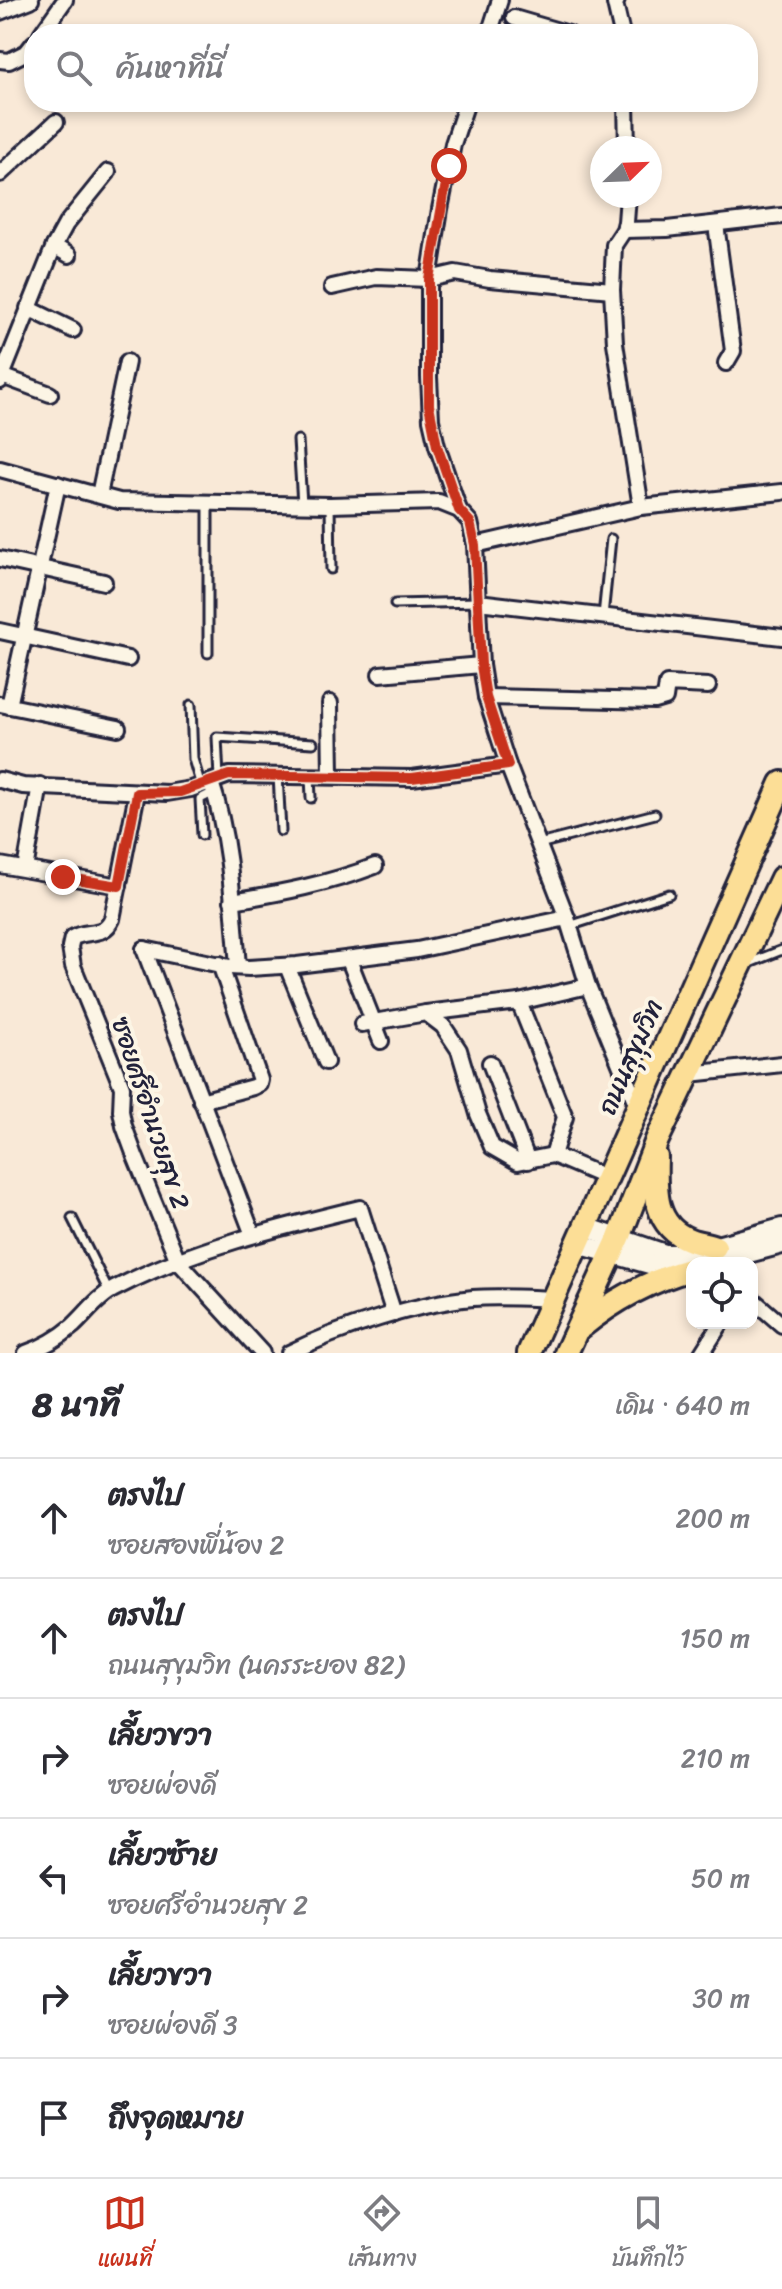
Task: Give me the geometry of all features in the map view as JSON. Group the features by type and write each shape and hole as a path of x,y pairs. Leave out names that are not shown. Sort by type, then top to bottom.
{"main road":[{"name":"ถนนสุขุมวิท","path":"529,1353 782,783"},
{"path":"570,1343 615,1247 657,1140 782,878"},
{"path":"657,1140 657,1203 676,1232 712,1257"},
{"path":"570,1343 600,1312 664,1276 686,1270"}],"street":[{"path":"0,12 31,0"},
{"path":"48,24 65,0"},
{"path":"492,24 500,0"},
{"path":"617,0 615,4 620,24"},
{"path":"514,18 535,24"},
{"path":"0,60 9,61 24,54"},
{"path":"464,112 453,144 429,279 431,420 459,510 470,522 475,545 481,665 486,697 508,765 568,922 588,986 638,1108"},
{"path":"626,112 627,136"},
{"path":"0,174 56,122"},
{"path":"50,394 1,378 54,246 66,224 108,172"},
{"path":"628,208 624,230 614,245 612,290 615,343 641,507"},
{"path":"624,230 667,229 782,216"},
{"path":"716,224 733,351 726,363"},
{"path":"54,246 69,255"},
{"path":"332,287 376,277 429,279 455,273 612,290"},
{"path":"28,308 73,330"},
{"path":"99,495 127,362"},
{"path":"0,469 119,501 330,505 439,502 459,510"},
{"path":"58,484 5,705 118,728"},
{"path":"475,545 641,507 782,492"},
{"path":"0,559 104,582"},
{"path":"478,602 782,637"},
{"path":"0,631 128,659"},
{"path":"380,674 481,665"},
{"path":"486,697 655,701 665,698 667,684 708,686"},
{"path":"330,703 331,776"},
{"path":"0,780 14,785 137,793 180,792 238,774 412,778 508,765"},
{"path":"211,784 225,830 238,967"},
{"path":"25,869 40,785"},
{"name":"ซอยศรีอำนวยสุข 2","path":"137,793 109,927 100,932 75,936 69,942 70,953 79,983 122,1087 122,1116 135,1156 178,1261 262,1353"},
{"path":"0,865 119,886"},
{"path":"232,901 341,879 375,866"},
{"path":"253,1235 144,949 238,967 287,966 417,950 568,922"},
{"path":"349,960 368,1023 381,1041"},
{"path":"201,1101 253,1087 260,1080 220,964"},
{"path":"287,966 326,1062"},
{"path":"368,1023 519,1002 588,986"},
{"path":"519,1002 565,1117 553,1155"},
{"path":"426,1013 443,1026 459,1050 478,1114 492,1147 518,1162 553,1155 607,1178"},
{"path":"490,1063 528,1161"},
{"path":"690,1074 782,1064"},
{"path":"26,1353 57,1338 109,1292 178,1261 253,1235 360,1208 394,1314"},
{"path":"719,1257 782,1228"},
{"path":"582,1236 664,1268 686,1268"},
{"path":"724,1257 782,1244"},
{"path":"615,1247 704,1257"},
{"path":"289,1353 394,1314 472,1298 554,1299"},
{"path":"758,1304 782,1325"},
{"path":"702,1353 717,1329"}],"lane":[{"path":"298,440 302,504"},
{"path":"208,503 208,653"},
{"path":"330,505 331,569"},
{"path":"603,616 611,539"},
{"path":"395,604 478,602"},
{"path":"191,705 193,759 211,784"},
{"path":"202,835 200,799 211,784 217,737 313,743"},
{"path":"278,775 281,831"},
{"path":"310,776 311,798"},
{"path":"539,844 655,814"},
{"path":"568,922 669,894"},
{"path":"740,967 782,950"},
{"path":"72,1218 109,1292"}],"route":[{"path":"63,877 119,886 137,793 180,792 229,775 412,778 508,765 486,697 481,665 475,545 470,522 459,510 437,446 429,405 429,279 449,166"}]}
